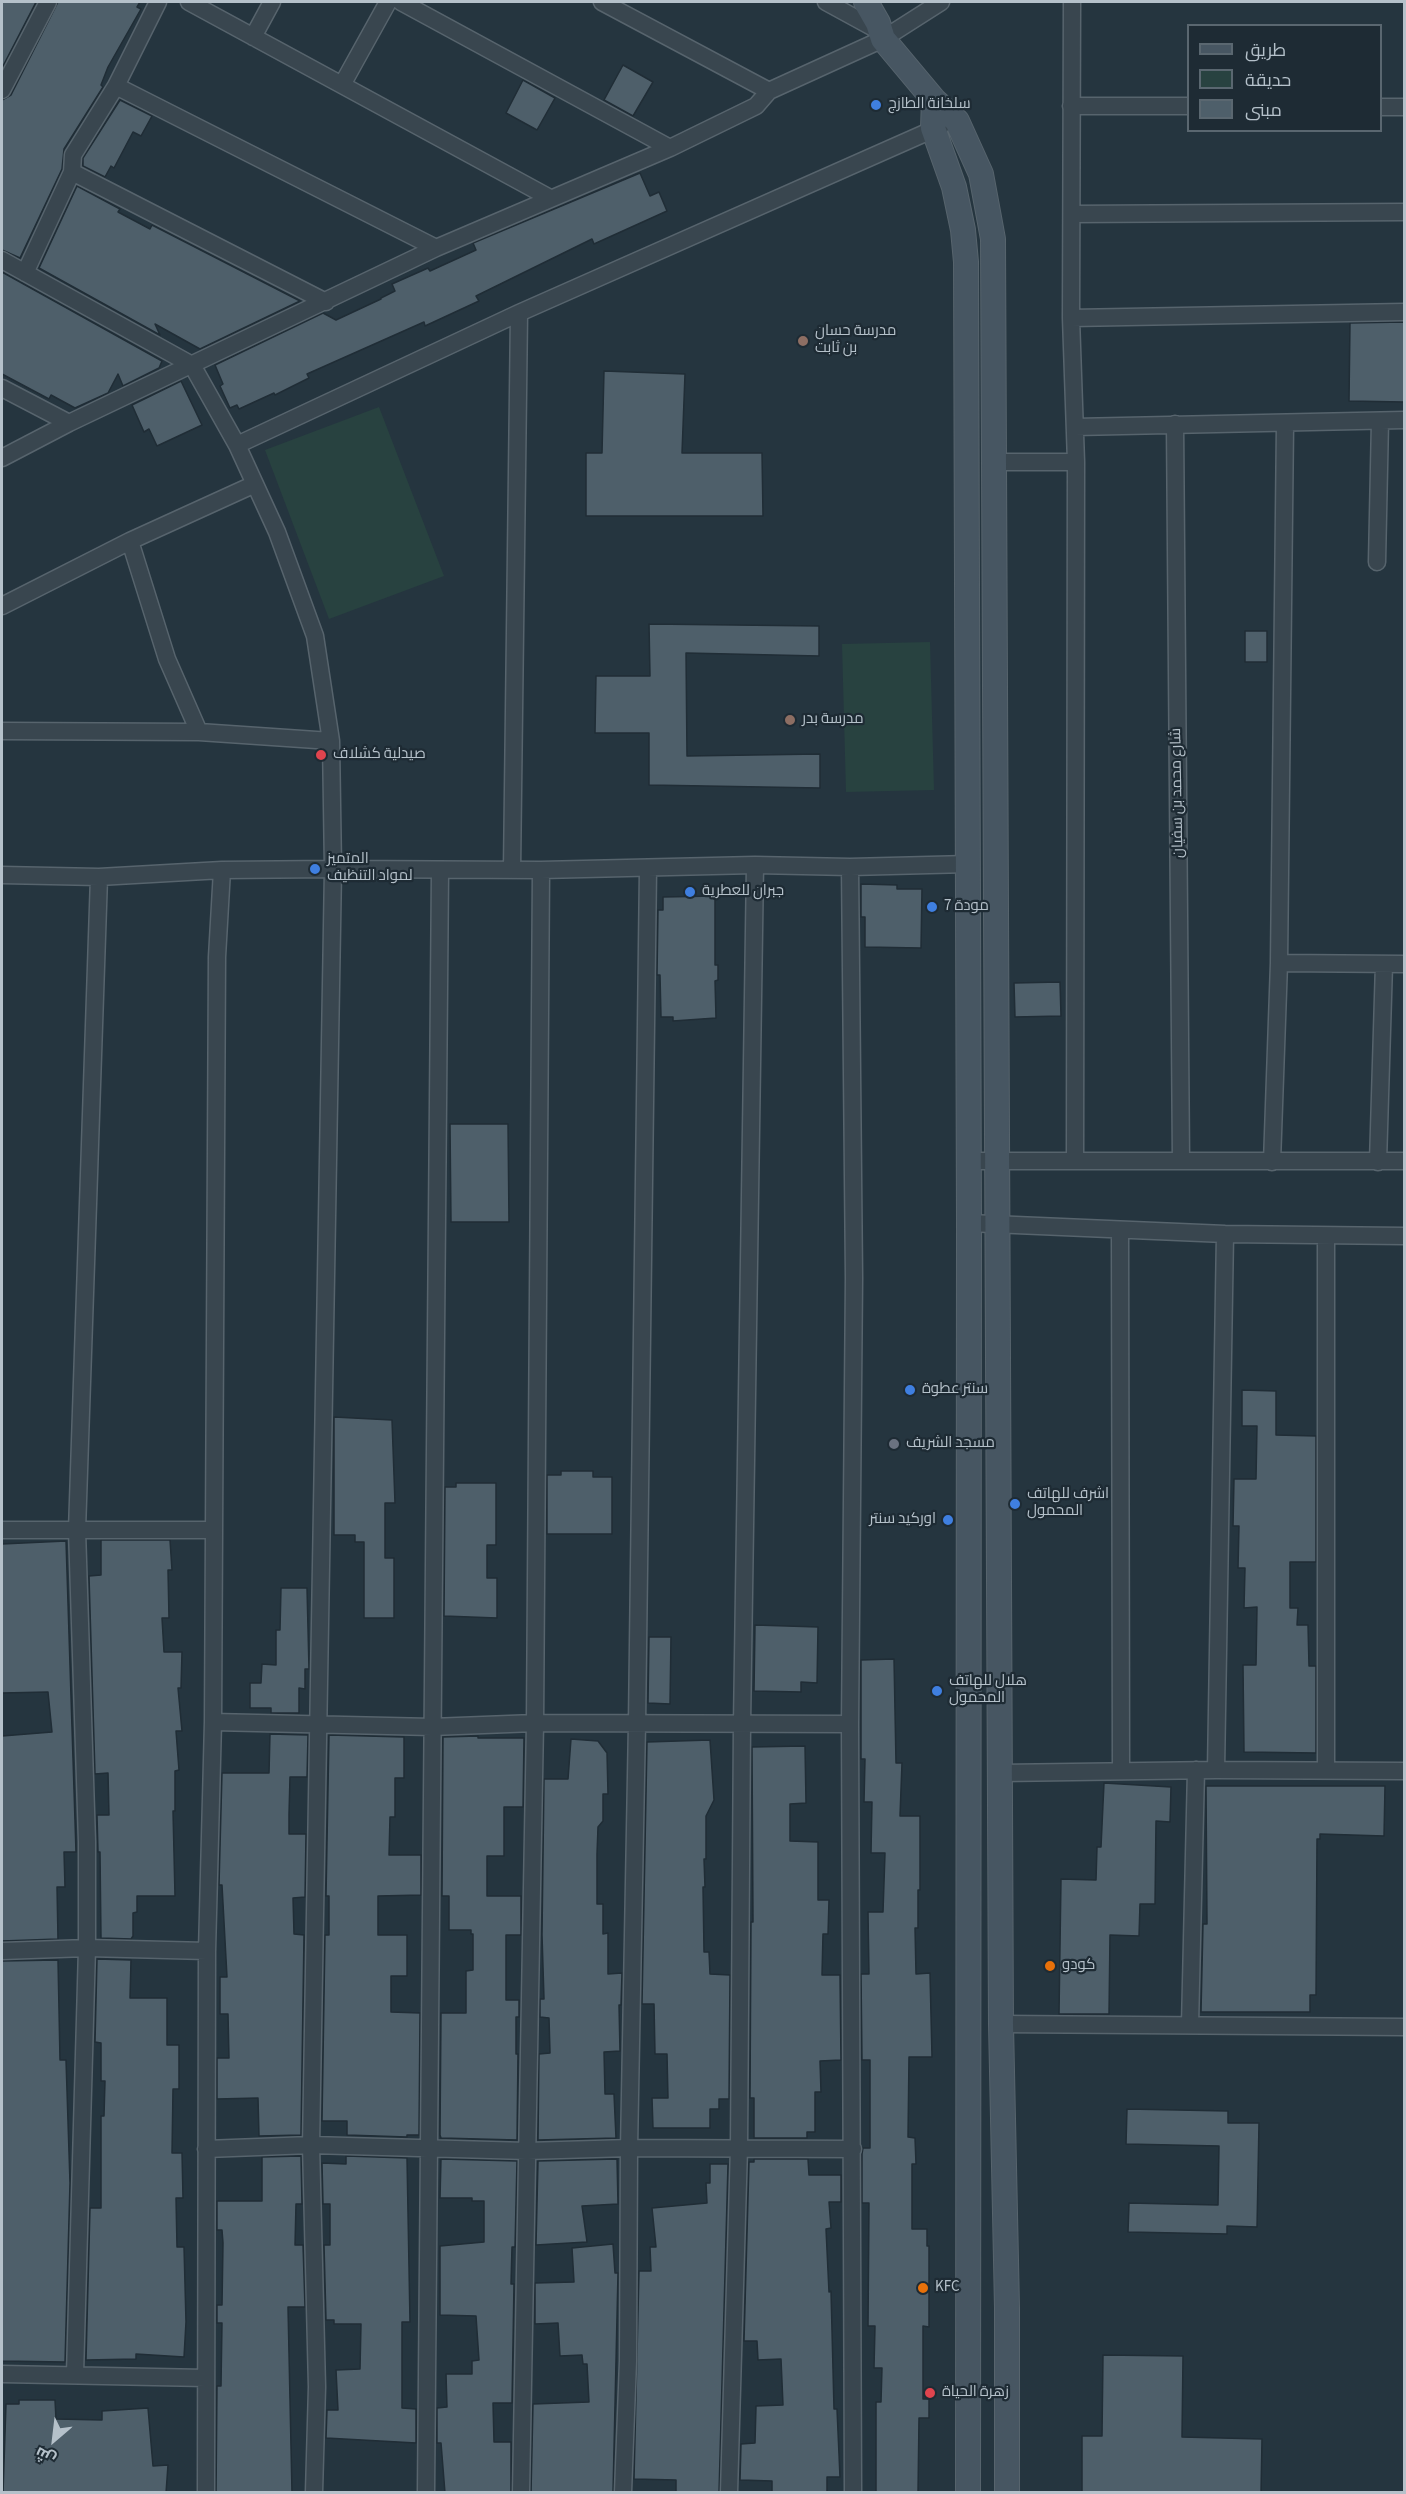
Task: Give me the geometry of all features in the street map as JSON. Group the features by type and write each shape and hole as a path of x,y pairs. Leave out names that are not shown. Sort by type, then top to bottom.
{"street":[{"path":"2,90 48,2"},
{"path":"25,273 72,172 73,155 116,86 158,2"},
{"path":"189,2 550,198"},
{"path":"253,37 272,2"},
{"path":"342,85 388,2"},
{"path":"401,2 670,148"},
{"path":"602,2 769,91"},
{"path":"826,2 882,36"},
{"path":"866,2 882,36 934,100 957,121 981,174 993,239 999,1161 1001,2024 1007,2308 1007,2493"},
{"path":"2,458 69,423 436,248 670,148 756,106 769,91 882,36 940,2"},
{"path":"1072,2 1071,318 1076,462 1076,1161"},
{"path":"116,86 436,248"},
{"path":"934,100 933,128 954,186 963,230 966,262 969,864 968,2493"},
{"path":"1071,106 1187,106"},
{"path":"1382,107 1404,107"},
{"path":"237,445 519,313 933,128 957,121"},
{"path":"72,172 326,302"},
{"path":"1072,214 1404,212"},
{"path":"2,260 192,365 237,445 277,532 315,636 331,741 333,869 311,2145 317,2387 314,2493"},
{"path":"1071,318 1404,312"},
{"path":"512,870 519,313"},
{"path":"2,388 69,423"},
{"path":"1075,427 1404,420"},
{"path":"1377,562 1380,421"},
{"name":"شارع محمد بن سفيان","path":"1175,424 1181,1161"},
{"path":"1272,1162 1280,963 1285,424"},
{"path":"995,462 1076,462"},
{"path":"2,606 130,541 255,484"},
{"path":"130,541 167,659 199,732"},
{"path":"2,731 199,732 331,741"},
{"path":"2,875 99,877 222,870 440,871 755,865 850,867 969,864"},
{"path":"729,2493 739,2147 742,1724 755,865"},
{"path":"850,867 854,1278 850,1724 853,2493"},
{"path":"623,2493 628,2361 629,2148 648,868"},
{"path":"206,2493 207,1951 213,1722 218,957 222,870"},
{"path":"521,2493 535,1724 541,870"},
{"path":"426,2493 440,871"},
{"path":"75,2374 87,1948 87,1842 77,1530 99,877"},
{"path":"1280,963 1404,964"},
{"path":"1378,1161 1384,964"},
{"path":"969,1161 1404,1161"},
{"path":"969,1223 1225,1234 1404,1236"},
{"path":"1120,1230 1121,1771"},
{"path":"1216,1770 1225,1234"},
{"path":"1326,1236 1326,1770"},
{"path":"2,1530 213,1530"},
{"path":"213,1722 432,1727 637,1723 850,1724"},
{"path":"1001,1773 1196,1770 1404,1771"},
{"path":"1190,2025 1196,1770"},
{"path":"2,1951 87,1948 207,1951"},
{"path":"1001,2024 1404,2027"},
{"path":"206,2149 311,2145 527,2151 739,2147 853,2149"},
{"path":"2,2374 206,2378"}],"green space":[{"path":"379,407 444,576 329,619 265,450"},
{"path":"930,642 934,790 846,792 842,644"}],"building":[{"path":"2,2 36,2 2,68"},
{"path":"58,2 140,2 137,7 141,9 108,67 101,85 103,87 64,149 62,169 20,258 2,250 2,100 11,95"},
{"path":"623,65 653,82 633,116 604,100"},
{"path":"523,80 555,98 537,130 506,113"},
{"path":"120,100 152,116 141,136 133,132 114,168 111,166 105,177 83,166 83,158"},
{"path":"640,173 650,196 659,192 667,211 594,244 592,239 476,296 479,301 425,326 424,322 307,374 309,378 275,395 274,393 239,409 237,405 230,408 220,386 223,384 215,365 323,313 336,320 395,291 392,284 428,268 430,271 476,250 473,243"},
{"path":"77,186 120,209 118,212 150,229 152,225 300,301 200,349 155,324 160,335 39,268"},
{"path":"2,272 162,361 159,368 123,386 118,374 108,393 75,408 51,395 49,399 2,374"},
{"path":"1404,322 1404,402 1349,401 1350,323"},
{"path":"604,371 685,374 682,453 762,453 763,516 586,516 586,453 602,453"},
{"path":"181,381 202,425 157,446 149,429 144,432 132,405"},
{"path":"649,624 819,626 819,656 686,653 687,756 820,754 820,788 649,785 649,733 595,733 596,676 650,676"},
{"path":"1245,631 1267,631 1267,662 1245,662"},
{"path":"861,884 897,885 897,889 922,889 921,948 865,947 865,917 861,917"},
{"path":"715,896 715,965 718,965 718,980 715,981 716,1018 673,1021 673,1017 661,1017 660,975 657,975 658,910 663,910 663,897"},
{"path":"1060,982 1061,1016 1015,1017 1014,983"},
{"path":"450,1124 508,1124 509,1222 451,1222"},
{"path":"1242,1390 1276,1391 1276,1435 1316,1436 1316,1562 1290,1562 1290,1608 1298,1608 1297,1625 1308,1625 1309,1666 1316,1666 1316,1753 1244,1752 1243,1665 1256,1665 1257,1607 1244,1608 1245,1568 1238,1568 1239,1526 1233,1526 1234,1479 1256,1479 1257,1426 1242,1426"},
{"path":"334,1417 392,1420 395,1503 385,1503 385,1558 394,1558 394,1618 364,1618 364,1542 355,1542 355,1535 334,1535"},
{"path":"561,1471 593,1471 593,1477 612,1477 612,1534 547,1534 547,1475 561,1475"},
{"path":"456,1483 496,1483 496,1545 487,1545 487,1578 497,1578 497,1618 444,1616 445,1487 456,1487"},
{"path":"101,1540 170,1540 172,1570 168,1570 169,1618 162,1618 164,1652 182,1652 181,1688 178,1688 182,1731 176,1731 179,1770 175,1771 175,1811 173,1811 175,1896 137,1896 137,1912 133,1913 131,1939 101,1938 97,1815 109,1815 108,1773 95,1774 89,1576 101,1575"},
{"path":"66,1541 76,1852 64,1852 65,1887 57,1887 58,1939 2,1941 2,1736 52,1732 48,1692 2,1693 2,1544"},
{"path":"281,1588 307,1588 309,1669 305,1669 305,1689 299,1688 299,1713 271,1713 271,1708 250,1708 250,1683 261,1683 262,1664 276,1665 276,1630 280,1630"},
{"path":"755,1625 818,1627 817,1683 801,1682 801,1692 754,1691"},
{"path":"649,1637 671,1637 670,1704 648,1703"},
{"path":"894,1659 896,1763 902,1763 900,1816 920,1816 920,1890 918,1890 918,1928 915,1928 916,1974 930,1973 932,2057 909,2057 908,2137 915,2138 916,2164 912,2164 912,2229 927,2229 927,2246 929,2246 929,2327 923,2326 923,2399 929,2399 929,2418 919,2418 918,2493 876,2493 876,2402 881,2402 882,2368 874,2368 875,2326 868,2326 869,2203 862,2203 862,2154 863,2148 870,2148 870,2060 862,2060 861,1974 869,1974 868,1912 883,1912 885,1853 871,1853 872,1802 864,1802 865,1759 861,1759 861,1660"},
{"path":"270,1734 308,1735 307,1777 290,1777 289,1814 289,1834 306,1834 305,1897 293,1898 294,1934 304,1935 301,2135 259,2136 258,2098 217,2099 217,2058 229,2058 228,2014 220,2014 220,1977 227,1977 222,1885 219,1885 222,1773 269,1773"},
{"path":"329,1735 404,1737 404,1778 395,1778 395,1817 390,1817 389,1855 421,1855 421,1895 378,1896 378,1935 407,1935 407,1976 391,1976 391,2012 420,2013 419,2135 407,2135 407,2137 347,2135 347,2121 322,2121 325,1935 329,1935 329,1896 326,1896"},
{"path":"478,1736 478,1738 524,1738 523,1807 504,1807 504,1856 487,1856 487,1896 521,1896 521,1935 506,1935 506,2000 519,2000 519,2017 516,2017 517,2140 441,2138 440,2135 441,2013 466,2013 466,1971 473,1970 473,1934 471,1930 449,1930 449,1896 442,1896 443,1737"},
{"path":"571,1739 598,1741 607,1753 608,1794 603,1794 603,1821 598,1827 597,1904 603,1904 603,1934 608,1933 608,1974 622,1973 621,2005 619,2005 620,2051 604,2052 605,2094 614,2094 616,2138 538,2140 539,2054 550,2053 549,2018 540,2017 540,1999 544,1999 542,1935 544,1779 568,1779"},
{"path":"710,1740 714,1800 706,1816 705,1887 703,1887 704,1952 709,1952 710,1974 730,1975 729,2099 719,2099 719,2109 710,2109 710,2128 653,2128 652,2098 668,2098 667,2054 655,2054 654,2004 642,2004 647,1742"},
{"path":"805,1746 806,1803 790,1804 790,1841 818,1842 818,1900 829,1900 828,1934 823,1934 822,1975 840,1975 841,2060 820,2061 821,2092 815,2092 815,2132 807,2132 807,2138 754,2138 754,2098 750,2098 751,1922 753,1922 752,1747"},
{"path":"1104,1783 1171,1787 1170,1822 1156,1821 1155,1904 1140,1904 1139,1936 1110,1935 1109,2014 1059,2014 1061,1879 1096,1880 1097,1847 1101,1847"},
{"path":"1206,1786 1385,1786 1384,1836 1320,1834 1320,1839 1317,1839 1316,1995 1310,1995 1310,2012 1201,2012 1203,1924 1207,1924"},
{"path":"97,1959 131,1960 130,1998 167,1998 167,2045 179,2045 179,2089 173,2089 172,2153 182,2153 183,2198 176,2198 177,2247 184,2247 186,2322 184,2357 136,2354 136,2359 86,2360 90,2208 101,2208 101,2116 104,2116 105,2081 101,2081 101,2043 95,2042"},
{"path":"58,1960 60,2060 66,2060 70,2183 65,2362 2,2361 2,1961"},
{"path":"1127,2109 1228,2111 1228,2123 1259,2123 1257,2227 1227,2226 1227,2234 1128,2232 1129,2203 1218,2205 1219,2146 1126,2144"},
{"path":"301,2156 302,2204 296,2204 295,2245 303,2245 305,2307 288,2307 292,2493 216,2493 217,2386 221,2386 222,2323 217,2323 217,2305 222,2305 223,2243 222,2230 217,2230 217,2201 262,2201 262,2157"},
{"path":"346,2156 407,2158 410,2322 402,2322 402,2408 416,2409 416,2443 326,2438 327,2410 338,2410 336,2370 360,2369 361,2324 334,2324 334,2320 326,2320 324,2245 330,2245 330,2204 323,2204 322,2163 346,2164"},
{"path":"441,2159 517,2161 515,2247 512,2247 511,2284 514,2284 512,2403 493,2403 494,2442 511,2442 511,2493 445,2493 441,2443 437,2443 437,2408 447,2407 446,2374 472,2374 472,2361 479,2360 476,2316 440,2315 440,2246 484,2242 484,2201 472,2201 472,2198 440,2198"},
{"path":"617,2159 618,2204 582,2206 587,2242 536,2245 538,2161"},
{"path":"754,2159 808,2159 809,2175 841,2175 841,2202 829,2202 831,2228 826,2229 829,2292 831,2291 834,2409 837,2409 840,2477 827,2477 827,2492 772,2493 772,2481 740,2480 741,2444 755,2443 756,2406 783,2405 781,2359 758,2360 757,2341 744,2341 749,2162 754,2162"},
{"path":"710,2164 728,2164 719,2493 676,2493 676,2480 634,2479 639,2271 651,2271 650,2247 656,2247 652,2208 707,2203 706,2183 710,2183"},
{"path":"613,2244 615,2273 618,2273 613,2493 531,2493 533,2404 589,2402 587,2364 583,2364 582,2355 560,2356 558,2323 535,2324 535,2283 574,2282 572,2248"},
{"path":"1103,2355 1183,2356 1182,2437 1262,2439 1261,2493 1082,2493 1082,2436 1102,2436"},
{"path":"19,2400 55,2400 56,2419 102,2420 102,2411 148,2408 153,2466 168,2465 166,2493 3,2493 6,2404 19,2404"}],"place":[{"name":"سلخانة الطازج","path":"876,105"},
{"name":"مدرسة حسان بن ثابت","path":"803,341"},
{"name":"مدرسة بدر","path":"790,720"},
{"name":"صيدلية كشلاف","path":"321,755"},
{"name":"المتميز لمواد التنظيف","path":"315,869"},
{"name":"جبران للعطرية","path":"690,892"},
{"name":"مودة 7","path":"932,907"},
{"name":"سنتر عطوة","path":"910,1390"},
{"name":"مسجد الشريف","path":"894,1444"},
{"name":"اشرف للهاتف المحمول","path":"1015,1504"},
{"name":"اوركيد سنتر","path":"948,1520"},
{"name":"هلال للهاتف المحمول","path":"937,1691"},
{"name":"كودو","path":"1050,1966"},
{"name":"KFC","path":"923,2288"},
{"name":"زهرة الحياة","path":"930,2393"}]}
